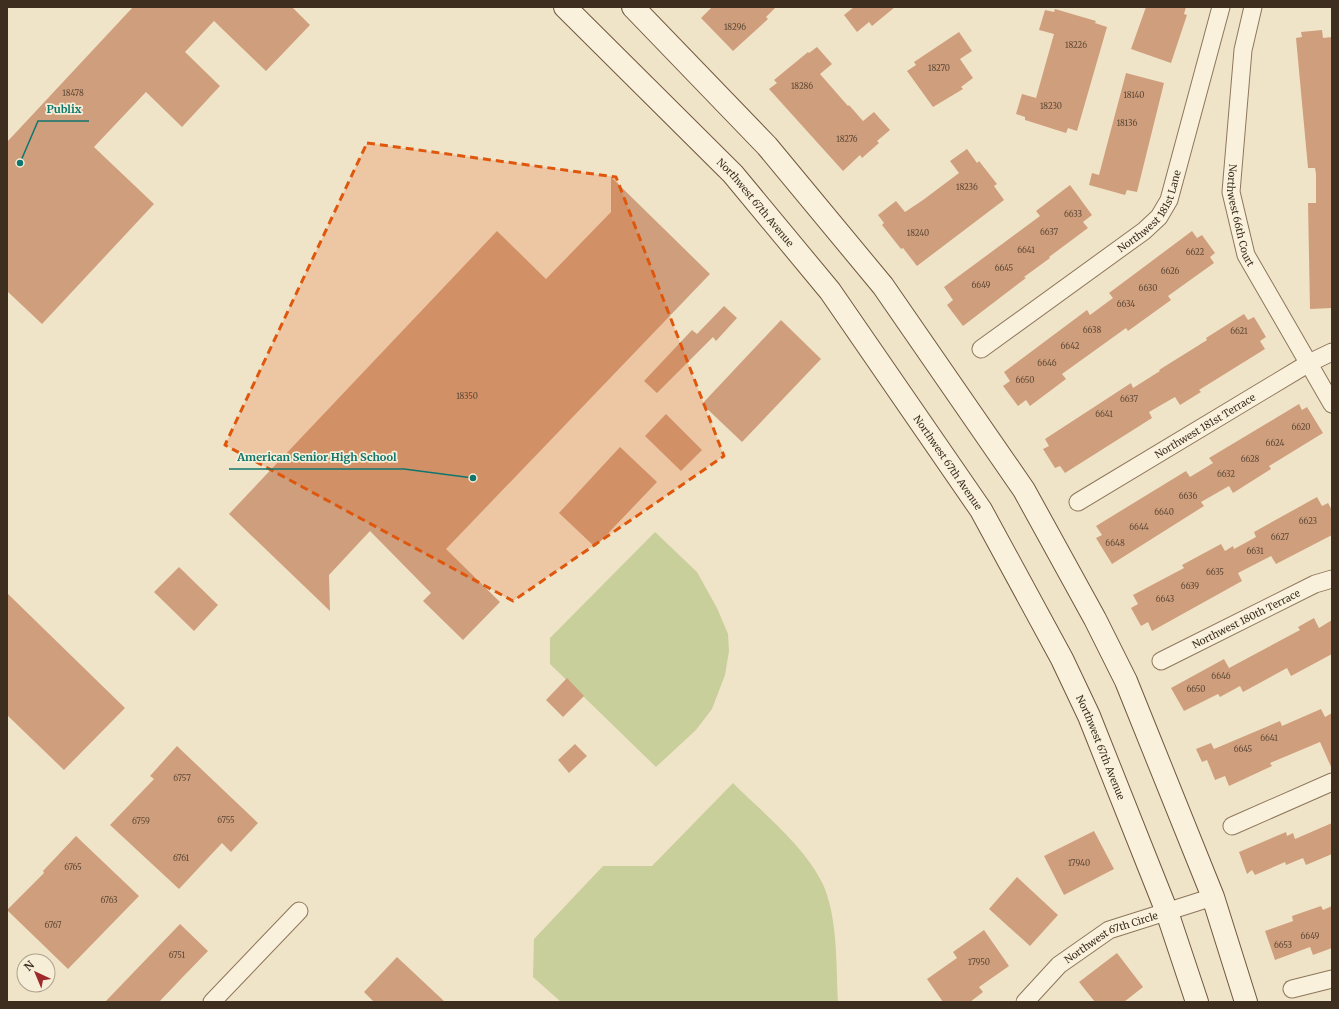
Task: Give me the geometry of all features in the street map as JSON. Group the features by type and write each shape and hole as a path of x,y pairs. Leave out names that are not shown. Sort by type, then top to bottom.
{"main road":[{"name":"Northwest 67th Avenue","path":"565,7 733,174 830,291 981,510 1062,659 1090,716 1168,912 1197,1002"},
{"path":"633,7 767,146 883,286 1024,490 1095,618 1126,681 1213,896 1246,1002"}],"street":[{"name":"Northwest 181st Lane","path":"981,349 1144,230 1159,217 1172,193 1221,7"},
{"name":"Northwest 66th Court","path":"1253,7 1243,50 1231,192 1246,255 1332,404"},
{"name":"Northwest 181st Terrace","path":"1078,502 1309,363 1332,352"},
{"name":"Northwest 180th Terrace","path":"1160,661 1316,584 1332,579"},
{"path":"1232,826 1332,782"},
{"name":"Northwest 67th Circle","path":"1025,1002 1059,965 1109,930 1168,912 1213,896"},
{"path":"212,1002 299,911"},
{"path":"1292,989 1332,979"}],"highlighted area":[{"path":"367,143 616,177 724,456 513,601 225,445"}],"green space":[{"path":"655,532 697,572 717,608 728,634 729,651 725,675 712,709 696,730 656,767 550,664 550,638"},
{"path":"733,783 797,846 818,875 825,889 834,931 838,1002 561,1002 533,977 534,939 603,866 652,866"}],"building":[{"path":"133,7 292,7 310,25 266,71 214,21 185,52 220,86 182,127 146,92 94,147 154,204 42,324 7,291 7,142"},
{"path":"712,7 776,7 766,17 768,19 733,51 701,18"},
{"path":"854,7 895,7 872,26 869,22 857,32 844,15"},
{"path":"1146,7 1186,7 1184,14 1187,15 1171,63 1131,49"},
{"path":"1055,9 1096,21 1095,23 1107,27 1077,131 1068,128 1066,133 1025,120 1025,117 1016,114 1022,94 1036,98 1054,34 1039,30 1045,10 1054,12"},
{"path":"1322,30 1323,38 1332,37 1332,308 1310,309 1308,203 1316,203 1316,174 1315,168 1308,168 1296,38 1302,37 1301,32"},
{"path":"959,32 972,51 960,59 973,78 961,87 963,89 933,107 907,71 916,65 914,62"},
{"path":"817,47 832,64 820,74 848,106 849,105 863,121 874,112 890,130 877,141 879,143 862,158 860,155 843,171 769,89 777,83 774,80 808,52 809,53"},
{"path":"1126,73 1164,83 1137,192 1127,190 1125,195 1089,185 1092,173 1099,175"},
{"path":"967,149 977,163 979,161 997,184 994,186 1004,200 917,266 882,225 884,223 878,215 896,201 905,212 923,200 959,173 950,161"},
{"path":"611,177 710,274 446,549 500,602 463,640 423,601 431,593 370,531 329,575 330,611 229,514 497,231 546,279 611,212"},
{"path":"1070,185 1092,215 1083,222 1088,228 1049,257 1050,258 1024,277 1026,278 963,326 947,305 953,300 944,287 1040,216 1036,211"},
{"path":"1192,231 1197,238 1202,235 1215,253 1210,257 1214,263 1168,296 1171,300 1128,331 1126,328 1062,374 1066,379 1030,406 1026,400 1018,406 1003,386 1010,381 1004,372 1087,310 1090,315 1113,298 1109,293"},
{"path":"724,306 737,318 716,341 713,337 657,393 644,381 692,330 697,334"},
{"path":"1244,314 1248,320 1254,317 1266,337 1260,341 1265,349 1199,390 1201,392 1180,405 1175,397 1149,412 1152,418 1065,473 1060,466 1055,468 1043,449 1049,446 1045,439 1131,383 1133,388"},
{"path":"781,320 821,359 742,442 702,404"},
{"path":"1299,404 1302,410 1307,407 1323,433 1269,466 1271,469 1233,493 1229,486 1201,502 1204,506 1112,564 1096,538 1102,535 1096,526 1186,471 1190,477 1213,463 1209,458"},
{"path":"666,414 702,450 681,471 645,436"},
{"path":"620,447 657,482 595,547 559,513"},
{"path":"1317,497 1322,506 1328,503 1332,510 1332,535 1276,564 1271,556 1238,573 1242,581 1152,631 1148,622 1141,626 1131,608 1138,604 1133,595 1184,568 1182,565 1221,544 1225,551 1233,546 1234,549 1256,537 1254,532"},
{"path":"179,567 218,605 194,631 154,592"},
{"path":"7,593 125,708 64,770 7,715"},
{"path":"1314,618 1319,628 1332,620 1332,654 1291,676 1287,668 1243,692 1240,686 1220,697 1218,694 1184,711 1171,688 1224,659 1229,668 1300,630 1298,627"},
{"path":"567,678 584,696 563,717 546,700"},
{"path":"1321,709 1325,717 1332,713 1332,769 1320,742 1270,763 1272,766 1229,786 1225,776 1215,780 1207,760 1202,762 1196,749 1211,743 1214,749 1280,721 1282,726"},
{"path":"575,744 587,756 569,773 558,760"},
{"path":"177,746 258,823 231,852 222,843 179,889 110,825 154,779 150,776"},
{"path":"1332,823 1332,854 1306,865 1303,858 1286,865 1285,862 1255,875 1252,870 1247,874 1239,852 1286,832 1287,836 1293,833 1295,839"},
{"path":"1094,831 1114,869 1064,895 1044,856"},
{"path":"76,836 139,896 68,969 56,957 56,953 51,953 7,910 44,873 43,871"},
{"path":"1017,877 1058,915 1030,946 989,909"},
{"path":"1321,906 1323,910 1332,906 1332,948 1313,955 1310,947 1275,960 1265,931 1293,921 1292,916"},
{"path":"180,924 208,951 159,1002 105,1002"},
{"path":"984,930 1009,966 979,987 983,992 970,1002 943,1002 927,979 957,958 953,952"},
{"path":"1117,953 1143,987 1124,1002 1095,1002 1079,982"},
{"path":"397,957 445,1002 374,1002 364,992"}],"place":[{"name":"Publix","path":"20,163"},
{"name":"American Senior High School","path":"473,478"}]}
